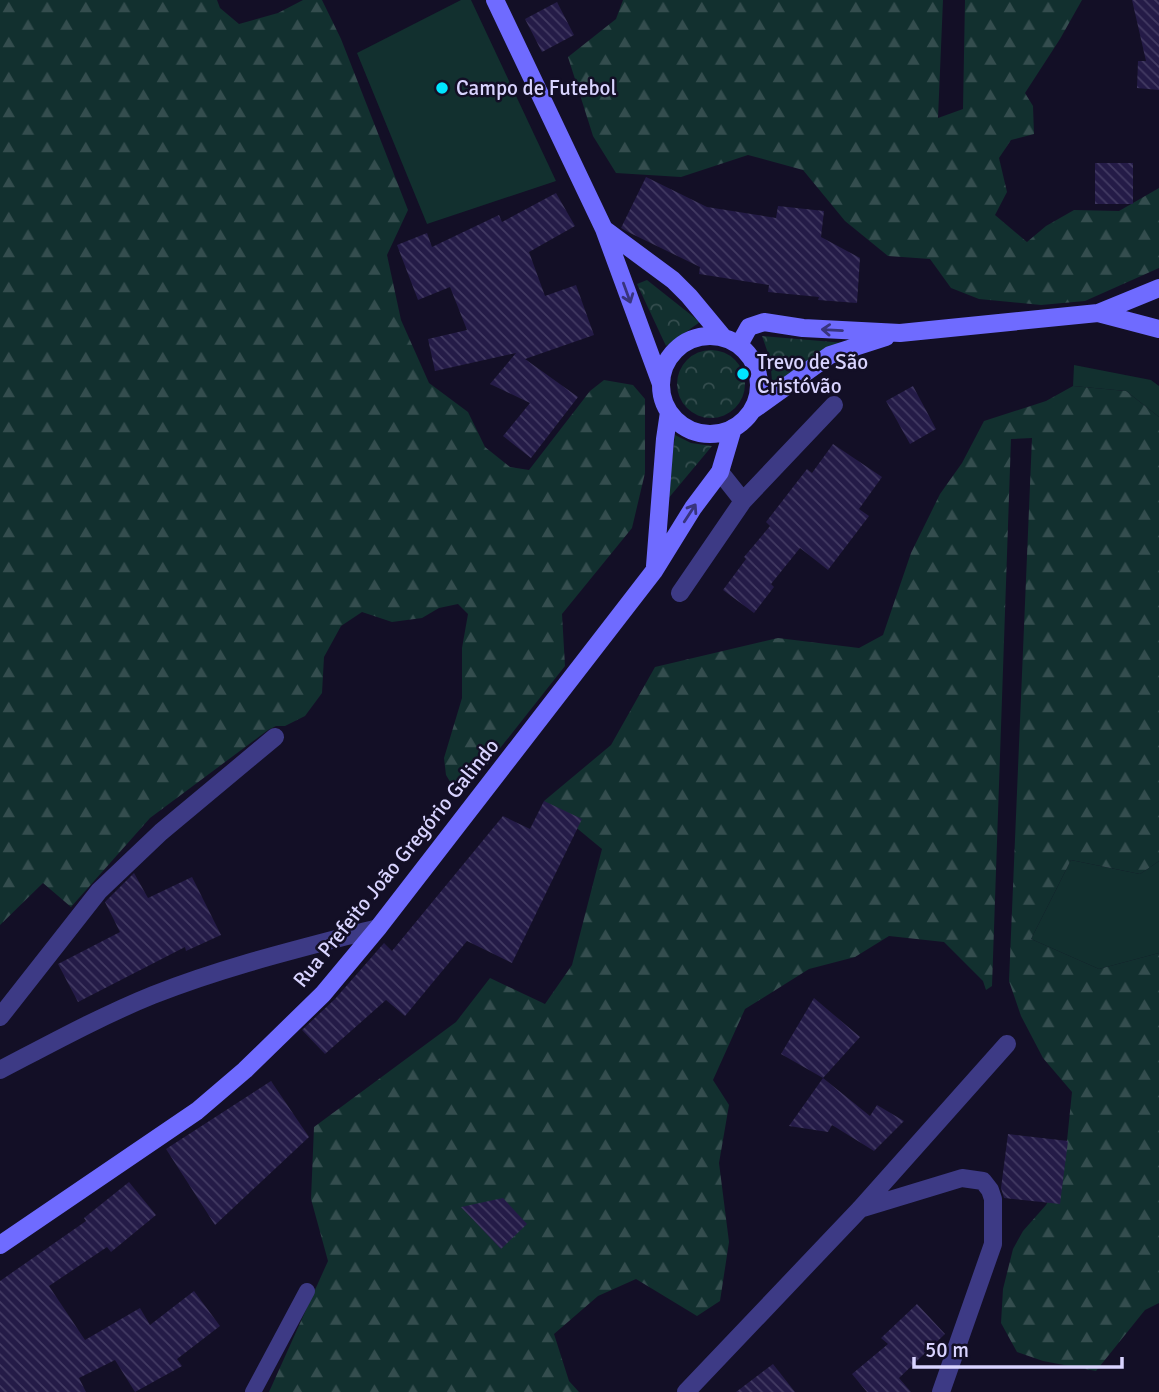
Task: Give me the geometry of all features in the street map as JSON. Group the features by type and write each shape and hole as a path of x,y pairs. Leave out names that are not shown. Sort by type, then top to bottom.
{"main road":[{"path":"495,0 604,229 661,384 663,399 669,412 679,423 699,432 720,433 733,428 752,411 830,355 900,332"},
{"path":"604,229 673,280 731,341 750,355 757,368 760,383 758,398 752,411"},
{"path":"731,341 749,327 764,322 803,328 900,332 1098,313 1159,288"},
{"path":"1098,313 1159,329"},
{"path":"661,384 667,363 681,346 708,336 731,341"},
{"path":"654,571 669,412"},
{"path":"720,472 733,428"},
{"name":"Rua Prefeito João Gregório Galindo","path":"0,1245 197,1111 245,1070 323,994 378,928 654,571 693,508 720,472"}],"street":[{"path":"680,593 743,501 834,405"},
{"path":"720,472 743,501"},
{"path":"0,1017 99,891 161,832 275,737"},
{"path":"0,1070 152,996 234,966 378,928"},
{"path":"686,1392 860,1209 1007,1044"},
{"path":"860,1209 962,1178 983,1181 989,1189 993,1199 989,1259 941,1392"}],"lane":[{"path":"253,1392 307,1291"}],"green space":[{"path":"0,0 217,0 220,8 239,24 278,13 303,0 322,0 341,39 408,210 387,255 401,320 429,383 468,412 485,447 510,467 529,470 590,391 604,380 633,385 645,399 645,473 632,528 562,614 565,666 486,766 467,784 452,785 446,775 444,758 462,698 462,648 468,614 458,604 439,608 422,618 392,622 362,612 341,626 324,657 322,693 305,716 285,726 268,730 150,818 71,907 43,883 0,925"},
{"name":"Campo de Futebol","path":"461,0 471,0 556,181 427,224 357,53"},
{"path":"623,0 943,0 938,118 963,109 965,0 1082,0 1025,93 1033,106 1034,134 1011,140 999,158 1007,192 995,215 1027,242 1046,226 1074,210 1119,211 1159,188 1159,268 1085,301 1041,305 979,299 951,288 930,259 888,256 845,221 803,170 748,155 681,177 616,173 593,136 568,57 616,19"},
{"path":"647,280 700,322 666,346 637,284"},
{"path":"762,336 845,343 773,391 770,359"},
{"path":"711,350 724,353 735,360 742,371 745,384 742,397 735,408 724,415 711,418 698,415 687,408 680,397 677,384 680,371 687,360 698,353"},
{"path":"1074,365 1151,380 1159,386 1159,417 1126,391 1073,386"},
{"path":"1073,386 1126,391 1159,417 1159,861 1140,874 1071,860 1031,939 1099,969 1159,953 1159,1303 1145,1310 1096,1371 1043,1361 1017,1352 1001,1323 1003,1289 1013,1249 1023,1231 1046,1205 1064,1170 1072,1092 1043,1058 1021,1016 1009,981 1032,438 1011,439 992,986 986,990 983,981 944,942 889,936 855,957 809,969 745,1009 713,1080 729,1105 719,1163 729,1242 720,1301 697,1316 636,1279 598,1296 554,1334 569,1381 579,1392 269,1392 328,1261 311,1199 314,1127 456,1022 490,978 545,1004 572,965 602,849 544,801 611,745 655,667 778,638 859,648 883,635 911,553 940,494 962,463 984,421 1046,401"},
{"path":"675,435 691,443 712,446 667,500"},
{"path":"1071,860 1140,874 1159,861 1159,953 1099,969 1031,939"}],"building":[{"path":"1132,0 1159,0 1159,90 1137,88 1138,61 1146,61"},
{"path":"557,2 574,35 542,52 525,19"},
{"path":"1095,163 1133,163 1133,204 1095,204"},
{"path":"646,177 707,207 776,218 778,206 824,211 821,237 860,258 857,303 768,292 769,285 699,274 700,267 621,228"},
{"path":"556,193 575,226 529,252 545,296 576,285 594,335 525,359 578,397 531,458 503,436 530,403 490,384 516,353 435,371 428,339 467,330 450,287 418,300 397,245 427,233 432,247 499,215 502,222"},
{"path":"913,386 936,429 910,444 886,401"},
{"path":"833,444 882,477 859,509 869,516 828,570 800,548 771,584 774,587 754,613 723,590 746,559 744,557 770,526 766,522 807,469 812,473"},
{"path":"544,801 582,819 512,963 467,941 405,1016 386,1000 325,1054 302,1030 335,999 384,943 392,951 503,816 530,829"},
{"path":"134,873 148,898 192,877 221,935 186,951 185,947 78,1002 58,964 120,932 105,902"},
{"path":"814,998 860,1037 823,1078 781,1054"},
{"path":"823,1078 870,1116 877,1105 904,1121 874,1151 832,1125 828,1132 789,1126"},
{"path":"271,1081 309,1137 215,1225 166,1149"},
{"path":"1008,1134 1068,1141 1060,1204 1004,1198 1001,1188"},
{"path":"129,1182 156,1215 111,1252 107,1247 49,1286 85,1340 140,1308 150,1325 194,1291 220,1326 177,1359 182,1366 135,1392 115,1360 79,1378 86,1392 0,1392 0,1281 86,1221 84,1218"},
{"path":"503,1198 527,1224 501,1249 461,1207"},
{"path":"917,1304 945,1334 899,1378 911,1392 867,1392 852,1374 888,1344 881,1338"},
{"path":"773,1364 795,1392 736,1392"}],"place":[{"name":"Campo de Futebol","path":"442,88"},
{"name":"Trevo de São Cristóvão","path":"743,374"}]}
